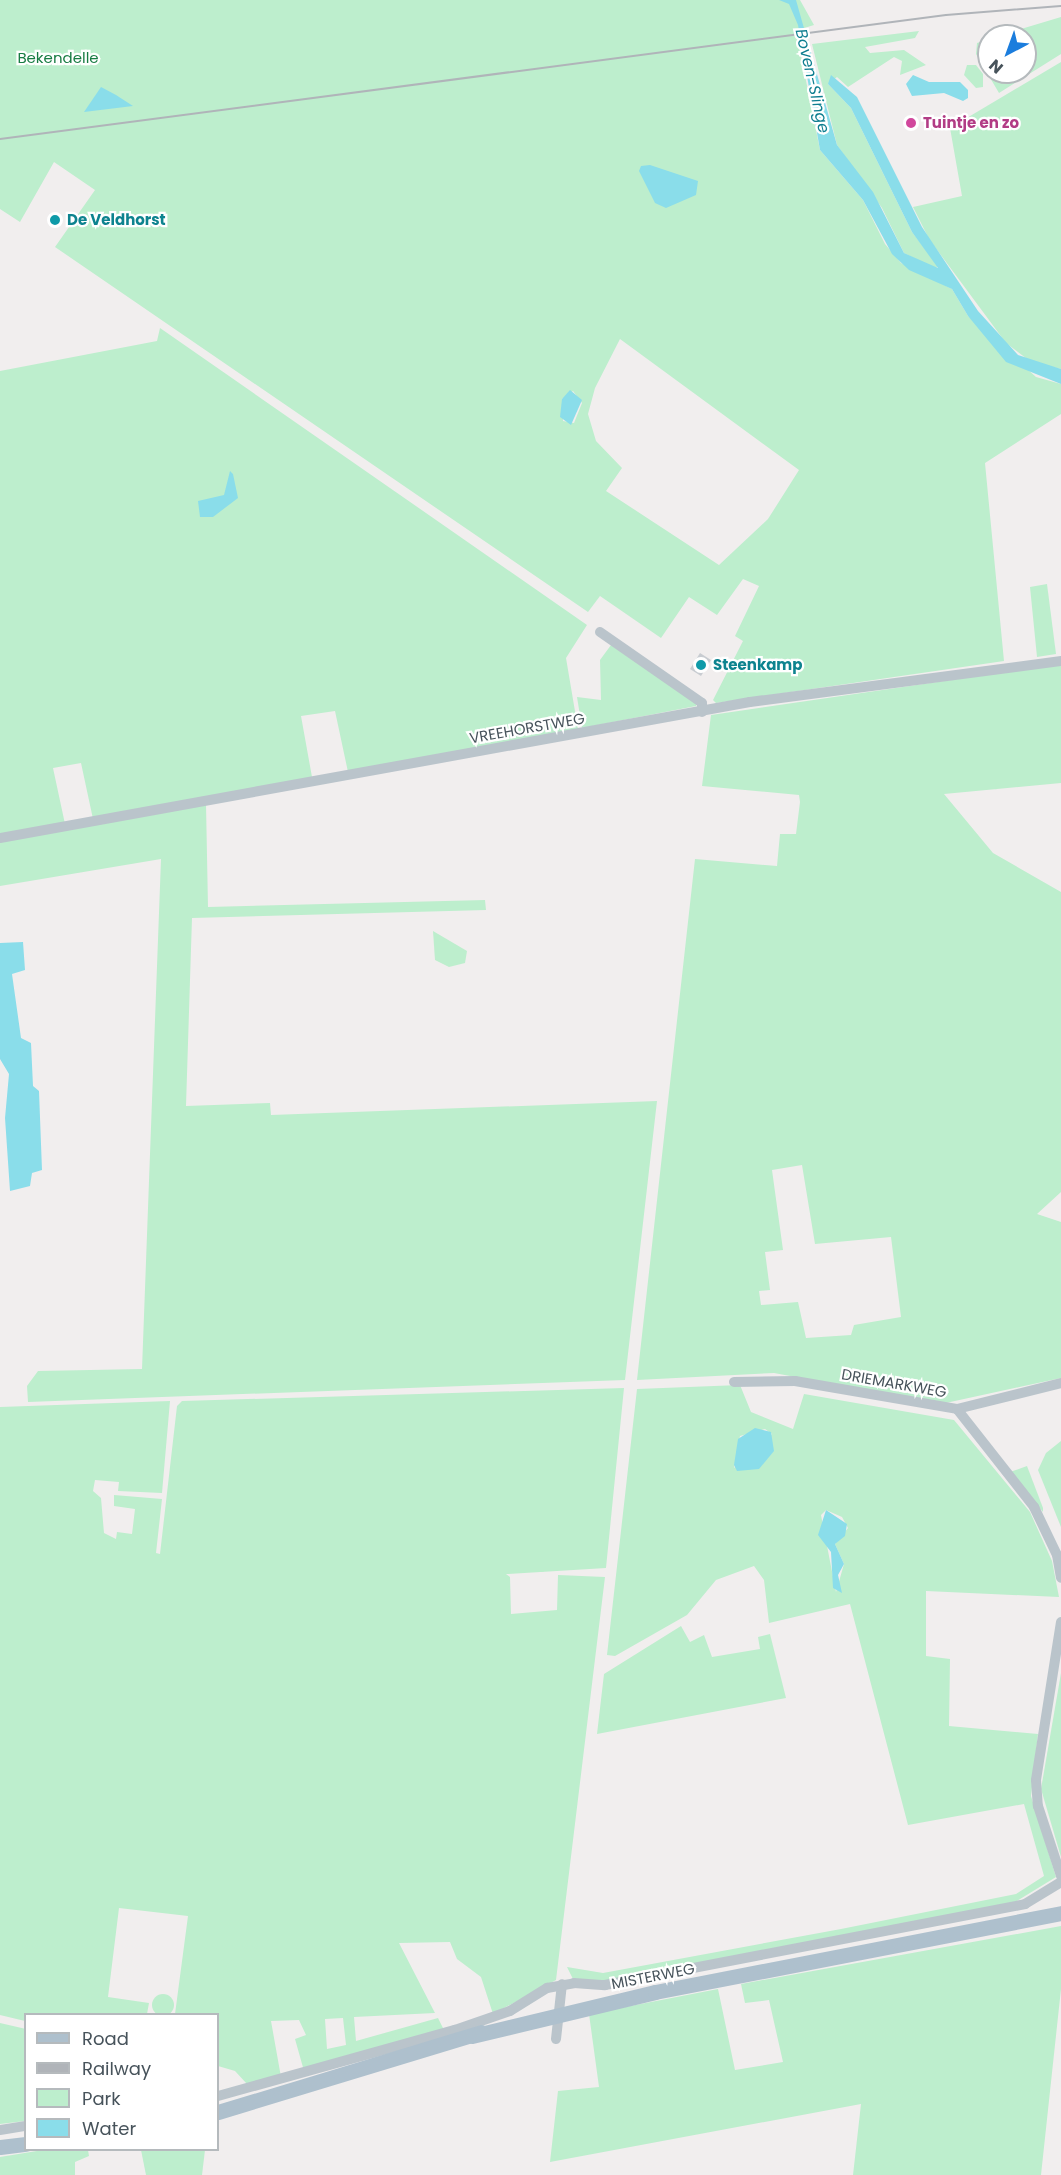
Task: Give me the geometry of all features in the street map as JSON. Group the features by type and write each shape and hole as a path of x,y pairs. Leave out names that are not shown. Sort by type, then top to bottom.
{"main road":[{"name":"MISTERWEG","path":"219,2112 559,2011 1061,1913"},
{"path":"0,2147 24,2144"}],"street":[{"path":"600,632 702,703 702,712"},
{"name":"VREEHORSTWEG","path":"0,838 702,712 1061,661"},
{"name":"DRIEMARKWEG","path":"734,1382 795,1381 957,1409 1034,1507 1057,1555 1061,1578"},
{"path":"957,1409 1061,1383"},
{"path":"1061,1622 1036,1780 1038,1806 1061,1876"},
{"name":"MISTERWEG","path":"219,2096 455,2030 510,2011 537,1992 562,1984 605,1985 1025,1904 1061,1882"},
{"path":"556,2039 562,1984"},
{"path":"0,2130 24,2126"}],"green space":[{"name":"Bekendelle","path":"0,0 800,0 814,25 798,30 798,41 820,150 863,200 885,244 901,263 952,289 968,316 1036,377 1061,384 1061,414 985,463 1004,661 716,703 713,700 743,641 735,636 759,586 743,579 717,615 689,597 661,638 600,596 588,612 55,247 95,190 54,162 20,222 0,209","holes":["620,339 799,470 768,519 719,565 606,491 622,468 596,441 588,414 595,388","573,391 582,403 574,423 563,421 562,399"]},
{"path":"1061,17 1061,54 1037,69 1037,24"},
{"path":"919,31 915,38 865,47 870,53 904,50 926,65 900,75 902,61 894,57 848,87 837,77 828,84 851,108 912,232 938,266 935,269 904,253 882,208 837,145 812,44"},
{"path":"1061,62 1061,369 1031,362 1006,343 929,239 913,207 962,196 950,128 1024,84 1037,84 1037,76"},
{"path":"967,65 976,65 977,84 983,84 983,87 976,88 964,75"},
{"path":"994,84 1013,84 999,93"},
{"path":"160,328 587,625 566,658 578,729 348,772 335,711 301,716 312,777 93,819 81,763 53,768 65,824 0,836 0,371 157,341"},
{"path":"1047,584 1056,654 1037,657 1030,587"},
{"path":"611,645 697,704 696,706 582,728 577,697 601,700 600,660"},
{"path":"1061,664 1061,783 944,794 993,853 1061,892 1061,1192 1037,1214 1061,1222 1061,1378 941,1404 774,1373 637,1380 695,859 777,866 780,834 796,834 800,802 799,795 702,786 711,715","holes":["802,1165 815,1244 891,1237 901,1317 854,1325 851,1335 806,1338 798,1302 761,1305 759,1291 770,1290 765,1252 783,1250 772,1170"]},
{"path":"206,804 208,907 485,900 486,910 192,918 186,1106 270,1103 271,1115 657,1101 625,1380 28,1402 27,1386 38,1371 142,1369 161,859 0,886 0,841"},
{"path":"433,931 467,951 465,963 449,967 435,960"},
{"path":"740,1385 751,1412 793,1429 804,1394 954,1420 1030,1512 1052,1561 1059,1597 926,1591 926,1656 950,1659 949,1726 1038,1734 1031,1796 1056,1877 1015,1902 607,1982 573,1979 567,1967 603,1973 841,1929 1016,1894 1044,1876 1024,1804 908,1825 850,1604 769,1623 764,1580 754,1566 716,1580 687,1615 615,1656 607,1655 637,1389","holes":["765,1429 772,1434 734,1468 740,1436","826,1510 842,1517 848,1528 835,1544 844,1564 836,1592 821,1515"]},
{"path":"624,1388 606,1568 506,1574 510,1577 511,1614 557,1610 558,1575 605,1577 556,1980 493,2014 481,1977 457,1959 450,1942 399,1943 435,2013 354,2017 356,2041 438,2018 444,2030 304,2071 295,2039 306,2035 299,2020 271,2021 281,2077 247,2084 235,2071 219,2066 219,2013 175,2013 188,1916 119,1908 108,1997 149,2003 147,2013 24,2013 24,2021 0,2015 0,1407 170,1401 162,1493 118,1491 119,1482 95,1480 93,1491 101,1498 104,1533 116,1539 117,1532 132,1534 135,1509 114,1506 114,1495 162,1499 156,1553 160,1554 177,1406 182,1401","holes":["343,2018 346,2045 327,2049 325,2019"]},
{"path":"1061,1441 1061,1527 1038,1470 1046,1453"},
{"path":"1027,1466 1043,1508 1043,1512 1010,1472"},
{"path":"681,1626 690,1642 704,1635 712,1657 760,1649 758,1637 770,1634 786,1698 597,1734 604,1674"},
{"path":"1061,1673 1061,1857 1041,1789"},
{"path":"1061,1926 1061,1989 1041,2175 853,2175 861,2104 550,2162 558,2091 599,2087 589,2014 718,1989 735,2070 783,2062 769,2000 745,2003 741,1984"},
{"path":"163,1994 171,1997 173,2001 171,2013 155,2013 152,2005 155,1997"},
{"path":"0,2023 24,2029 24,2121 0,2124"},
{"path":"37,2151 88,2151 89,2156 75,2162 75,2175 0,2175 0,2157"},
{"path":"141,2151 205,2151 202,2175 146,2175"}],"water":[{"name":"Boven-Slinge","path":"779,0 796,0 837,145 873,192 904,253 938,268 912,232 851,108 828,84 831,75 857,97 922,227 978,311 1018,355 1061,369 1061,384 1006,362 968,316 952,289 909,270 892,254 863,200 820,150 798,25 789,4"},
{"path":"913,75 929,82 960,82 968,90 968,98 963,101 944,93 912,96 906,84"},
{"path":"101,87 116,95 133,106 84,112"},
{"path":"650,165 698,181 696,195 666,208 655,203 639,171 641,166"},
{"path":"570,390 582,400 571,425 560,417 562,399"},
{"path":"230,471 233,474 238,498 213,517 200,517 198,501 224,495"},
{"path":"23,942 25,970 12,974 21,1038 31,1043 33,1086 39,1091 42,1170 32,1173 30,1186 10,1191 5,1118 9,1074 0,1059 0,943"},
{"path":"755,1428 771,1432 774,1451 759,1469 737,1471 734,1465 738,1439"},
{"path":"826,1510 847,1524 845,1536 835,1544 844,1564 838,1575 842,1593 833,1588 831,1552 818,1535"}],"building":[{"name":"Steenkamp","path":"700,653 711,660 701,676 690,669"}],"railway":[{"path":"0,139 946,15 1061,6"}],"place":[{"name":"Tuintje en zo","path":"911,123"},
{"name":"De Veldhorst","path":"55,220"},
{"name":"Steenkamp","path":"701,665"}]}
